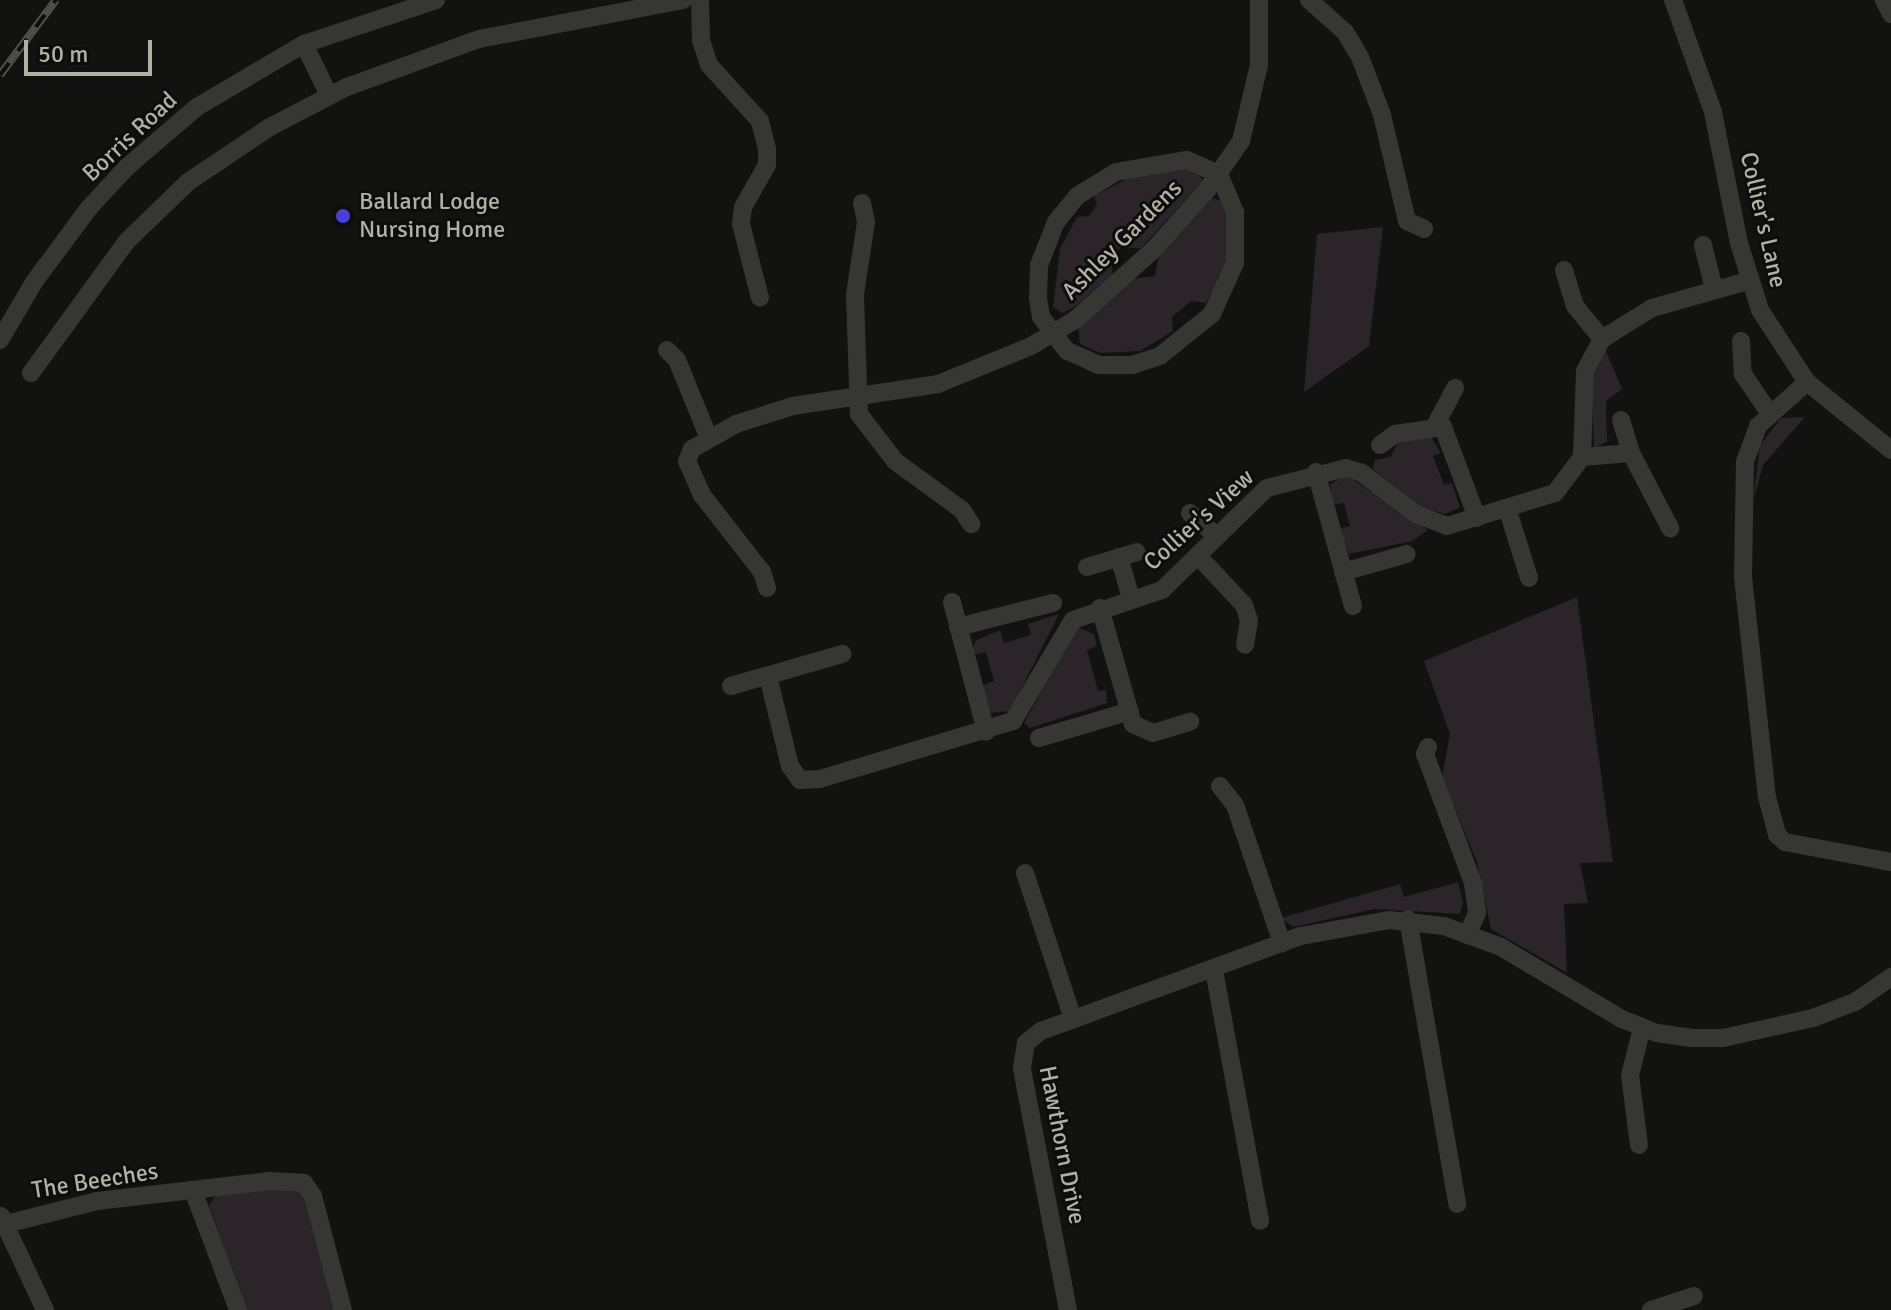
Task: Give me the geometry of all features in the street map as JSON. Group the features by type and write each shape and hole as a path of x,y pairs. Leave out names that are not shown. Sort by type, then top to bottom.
{"street":[{"name":"Borris Road","path":"0,340 54,252 127,167 197,107 304,44 436,0"},
{"path":"31,373 127,241 155,212 227,154 329,95 479,39 683,0"},
{"path":"700,0 701,40 709,65 760,121 767,149 767,165 743,207 741,224 760,298"},
{"name":"Ashley Gardens","path":"708,436 793,406 856,399 938,384 1053,334 1133,270 1219,174 1241,141 1260,54 1259,0"},
{"path":"1309,0 1345,32 1360,57 1382,115 1407,221 1424,229"},
{"name":"Collier's Lane","path":"1673,0 1717,126 1748,281 1770,331 1807,382 1891,450"},
{"path":"1884,0 1891,14"},
{"path":"304,44 329,95"},
{"name":"Ashley Gardens","path":"1053,334 1039,309 1039,265 1056,222 1077,196 1116,172 1159,162 1187,160 1219,174"},
{"path":"1053,334 1081,358 1118,367 1149,361 1190,335 1212,314 1235,263 1235,212 1219,174"},
{"path":"862,203 866,222 855,295 856,399 868,431 895,461 962,510 971,524"},
{"path":"1703,245 1714,289"},
{"path":"1564,270 1575,306 1602,339"},
{"path":"1631,453 1582,457 1585,371 1602,339 1652,308 1748,281"},
{"path":"1741,341 1743,374 1770,414"},
{"path":"667,350 677,360 708,436 692,449 687,461 702,495 762,572 767,588"},
{"path":"1807,382 1758,426 1745,461 1743,577 1772,820 1777,835 1795,846 1891,862"},
{"path":"1436,424 1455,388"},
{"path":"1621,420 1631,453 1670,528"},
{"path":"1380,445 1395,434 1436,424 1443,427 1465,477 1477,518"},
{"name":"Collier's View","path":"768,676 790,766 800,780 820,779 986,732 1013,721 1073,620 1100,608 1162,590 1200,558 1216,536 1267,488 1316,472 1346,468 1362,473 1436,524 1460,526 1555,493 1582,457"},
{"path":"1316,472 1353,606"},
{"path":"1508,511 1529,578"},
{"path":"1190,513 1216,536"},
{"path":"1087,567 1128,554 1131,598"},
{"path":"1343,572 1407,554"},
{"path":"1200,558 1244,605 1249,620 1245,645"},
{"path":"952,602 986,732"},
{"path":"958,627 1053,603"},
{"path":"1100,608 1133,724 1146,732 1190,722"},
{"path":"731,686 842,654"},
{"path":"1039,738 1130,711"},
{"path":"1428,747 1425,754 1473,883 1477,913 1467,935"},
{"path":"1220,786 1235,805 1282,943"},
{"path":"1025,873 1073,1019"},
{"path":"1408,919 1457,1204"},
{"name":"Hawthorn Drive","path":"1068,1310 1021,1057 1031,1036 1073,1019 1282,943 1357,923 1408,919 1501,947 1642,1028 1691,1038 1751,1033 1836,1010 1891,977"},
{"path":"1214,970 1260,1221"},
{"path":"1639,1145 1630,1075 1642,1028"},
{"name":"The Beeches","path":"3,1219 97,1201 269,1181 304,1183 313,1196 343,1310"},
{"name":"The Beeches","path":"193,1190 238,1310"},
{"path":"3,1219 45,1310"},
{"path":"1651,1310 1694,1296"}],"shaded area":[{"path":"1193,165 1203,181 1141,248 1120,248 1111,261 1113,274 1076,306 1062,313 1053,307 1060,249 1077,217 1089,216 1097,204 1094,196 1135,175"},
{"path":"1211,198 1228,202 1228,265 1206,303 1191,301 1172,317 1173,331 1140,351 1100,353 1080,344 1078,326 1132,279 1155,276 1159,254"},
{"path":"1383,227 1369,346 1304,392 1317,234"},
{"path":"1605,349 1622,389 1606,401 1607,442 1594,448 1591,374"},
{"path":"1805,417 1763,465 1753,501 1760,445 1781,418"},
{"path":"1430,435 1441,453 1433,456 1444,485 1452,483 1460,507 1445,514 1421,507 1373,469 1375,460 1391,457 1399,440"},
{"path":"1344,476 1428,530 1412,541 1349,554 1339,529 1350,526 1344,503 1333,505 1330,485"},
{"path":"1577,597 1613,862 1580,863 1588,903 1564,904 1567,973 1491,929 1477,862 1442,777 1450,734 1424,661"},
{"path":"1059,614 1010,711 989,713 981,686 994,681 986,652 972,655 975,641 1000,630 1004,643 1031,635 1028,624"},
{"path":"1077,627 1094,634 1097,646 1087,650 1098,691 1106,690 1107,703 1030,728 1024,723"},
{"path":"1458,882 1463,902 1460,914 1375,909 1293,927 1281,918 1400,884 1404,897"},
{"path":"281,1186 300,1191 307,1200 334,1310 247,1310 209,1205 217,1193"}],"railway":[{"path":"0,75 56,0"}],"place":[{"name":"Ballard Lodge Nursing Home","path":"343,216"}]}
